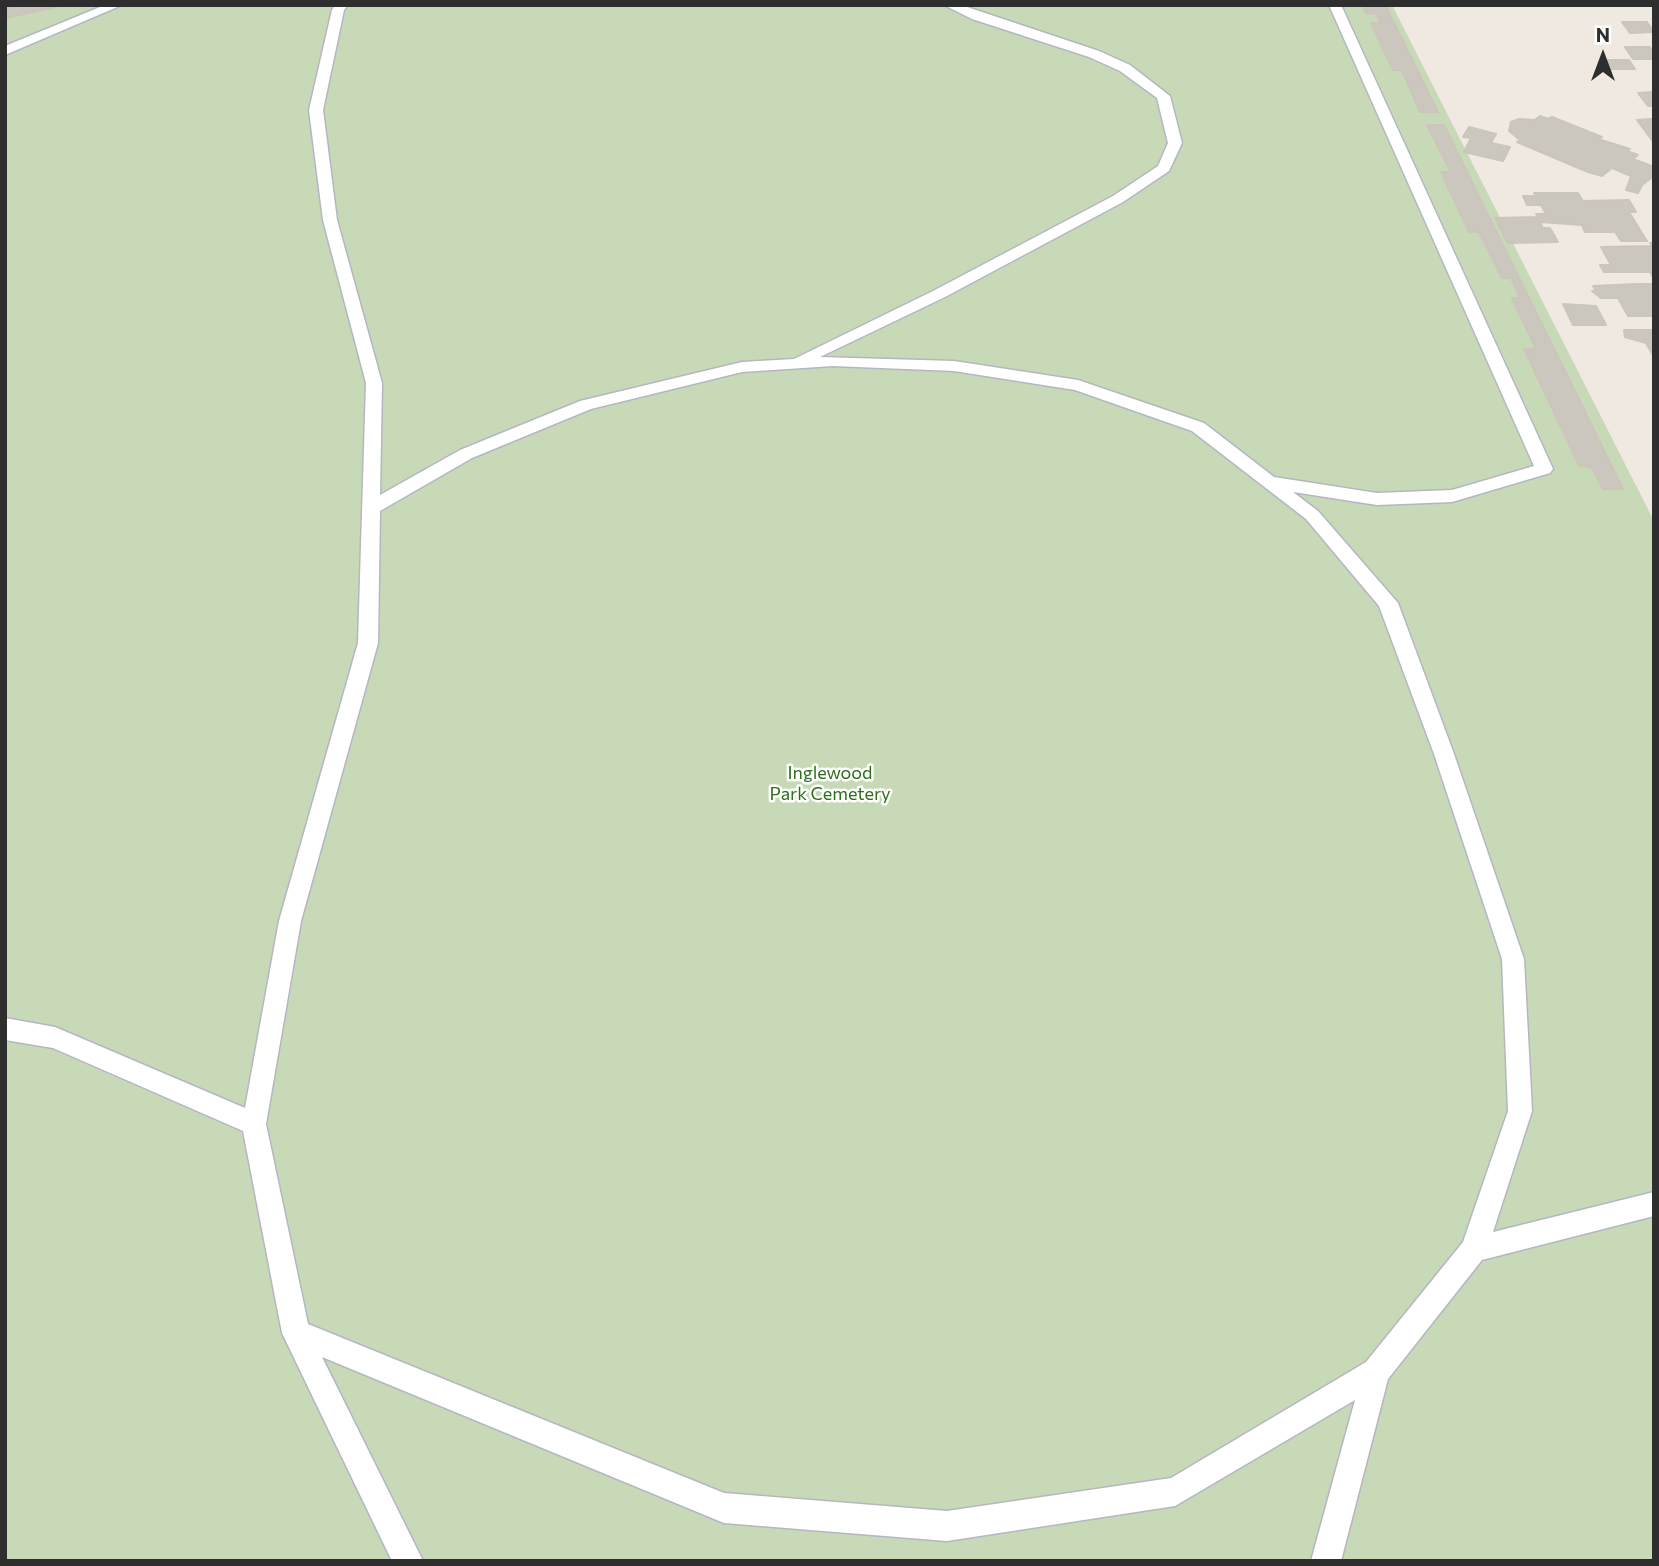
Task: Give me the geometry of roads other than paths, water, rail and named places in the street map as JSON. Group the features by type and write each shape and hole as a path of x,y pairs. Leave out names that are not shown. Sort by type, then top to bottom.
{"lane":[{"path":"5,51 116,5"},
{"path":"342,5 338,10 316,110 330,220 374,383 368,643 290,921 254,1124 296,1333 408,1561"},
{"path":"792,364 939,294 1118,199 1164,168 1175,143 1163,96 1125,68 1094,54 950,5"},
{"path":"1268,481 1377,499 1452,496 1544,468 1335,5"},
{"path":"5,44 24,43"},
{"path":"296,1333 724,1508 947,1526 1175,1492 1376,1371 1474,1249 1520,1111 1513,959 1444,754 1388,603 1312,515 1198,427 1078,386 954,366 833,361 742,367 586,405 467,454 371,508"},
{"path":"5,1029 55,1038 254,1124"},
{"path":"1474,1249 1654,1204"},
{"path":"1325,1561 1376,1371"}],"park label":[{"name":"Inglewood Park Cemetery","path":"830,783"}]}
